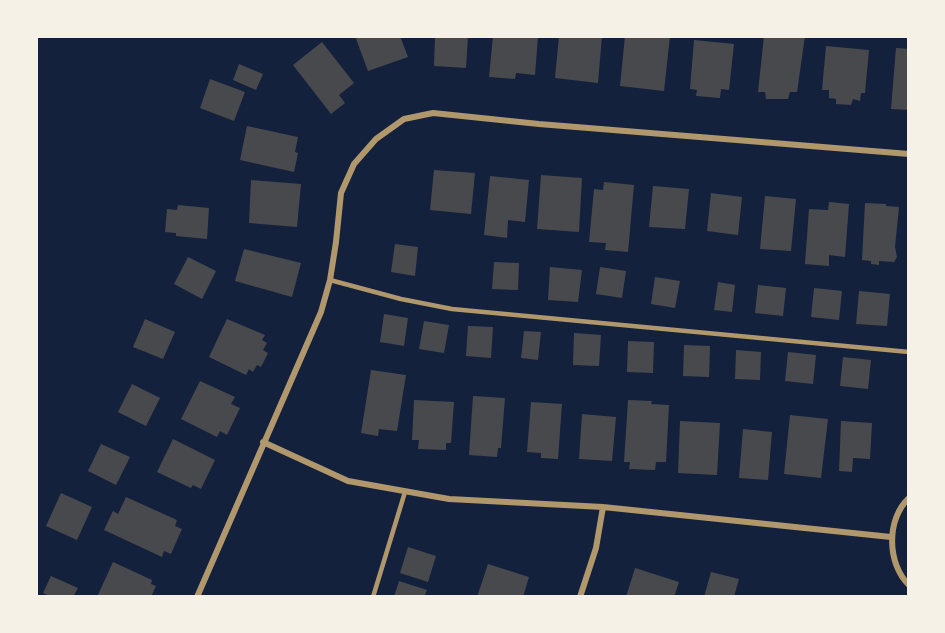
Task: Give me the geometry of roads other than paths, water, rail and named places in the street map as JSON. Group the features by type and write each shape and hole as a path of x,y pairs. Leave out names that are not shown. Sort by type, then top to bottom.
{"street":[{"path":"197,597 321,312 330,280 341,193 354,164 376,139 405,119 433,113 539,124 909,154"},
{"path":"263,442 348,481 449,499 603,507 891,537"},
{"path":"909,498 897,517 891,537 892,554 903,579 909,585"},
{"path":"580,597 596,548 603,507"}],"lane":[{"path":"330,280 401,299 452,309 909,352"},
{"path":"373,597 405,492"}]}
